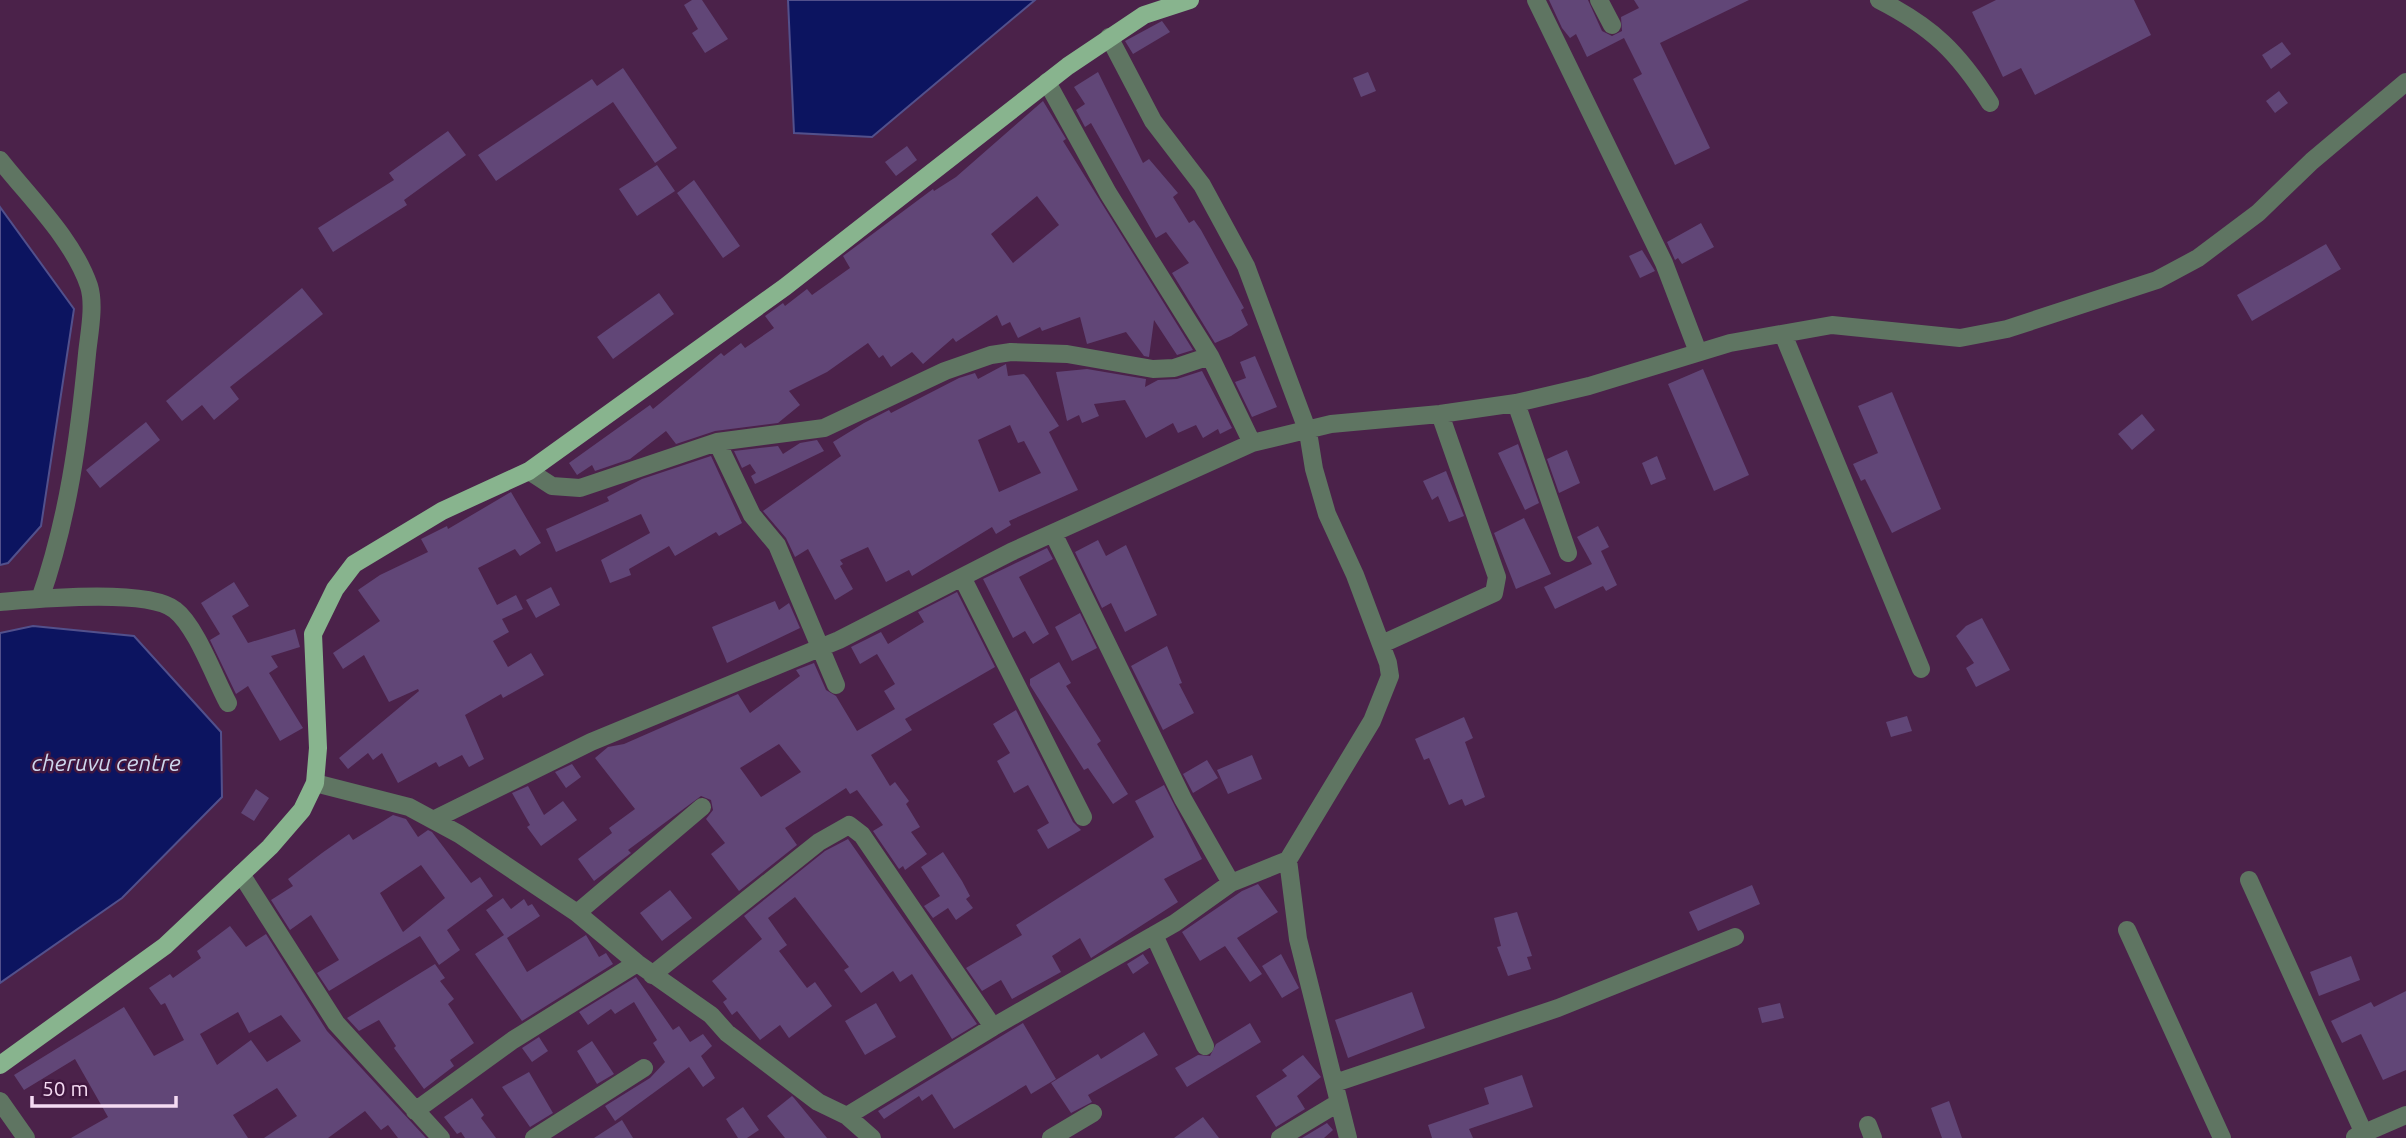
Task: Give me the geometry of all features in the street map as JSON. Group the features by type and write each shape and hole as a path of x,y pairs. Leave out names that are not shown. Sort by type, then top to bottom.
{"main road":[{"path":"0,1065 165,946 270,847 302,810 315,783 317,748 313,634 335,589 354,564 431,517 529,471 785,287 1047,82 1109,37 1144,15 1190,0"}],"street":[{"path":"1536,0 1664,263 1698,352"},
{"path":"1599,0 1612,25"},
{"path":"1879,0 1917,20 1958,56 1990,103"},
{"path":"847,1116 993,1027 1154,935 1231,883 1288,860 1310,829 1386,691 1390,676 1382,644 1327,514 1314,469 1308,432 1246,266 1202,185 1153,121 1109,37"},
{"path":"1047,82 1108,193 1210,356 1252,443"},
{"path":"433,820 591,742 822,647 1053,533 1252,443 1308,432 1331,424 1440,414 1516,402 1589,386 1698,352 1832,325 1960,338 2020,325 2157,280 2198,258 2258,213 2312,161 2406,82"},
{"path":"0,160 74,255 90,288 85,376 69,494 55,555 40,599"},
{"path":"1783,334 1921,669"},
{"path":"529,471 552,486 580,488 717,442 824,428 945,371 990,355 1011,352 1067,354 1153,369 1174,368 1210,356"},
{"path":"1516,402 1568,553"},
{"path":"1382,644 1494,593 1497,577 1440,414"},
{"path":"717,442 752,516 777,545 836,685"},
{"path":"1053,533 1177,787 1231,883"},
{"path":"962,577 1083,817"},
{"path":"0,602 113,597 153,602 175,609 191,631 228,703"},
{"path":"315,783 376,796 409,807 539,885 652,975 711,1015 727,1032 818,1102 847,1116 872,1138"},
{"path":"577,913 702,807"},
{"path":"652,975 819,842 849,825 862,835 993,1027"},
{"path":"1288,860 1298,939 1348,1138"},
{"path":"241,874 336,1023 441,1138"},
{"path":"2249,880 2361,1136 2406,1115"},
{"path":"2127,930 2222,1138"},
{"path":"1154,935 1205,1046"},
{"path":"1335,1083 1558,1008 1735,937"},
{"path":"415,1111 513,1040 637,963"},
{"path":"534,1138 644,1068"},
{"path":"0,1101 26,1138"},
{"path":"1280,1138 1338,1103"},
{"path":"1051,1138 1093,1113"}],"water":[{"path":"788,0 1035,0 872,137 794,133"},
{"path":"0,207 74,309 41,526 8,563 0,565"},
{"name":"cheruvu centre","path":"33,626 134,636 221,732 222,797 122,898 0,983 0,633"}],"building":[{"path":"692,0 702,0 728,39 705,53 692,33 698,29 684,5"},
{"path":"1549,0 1588,0 1602,31 1612,36 1622,31 1621,17 1639,8 1634,0 1749,0 1660,43 1710,148 1675,165 1633,79 1642,74 1624,38 1587,57 1576,34 1570,38 1562,28"},
{"path":"1996,0 2134,0 2151,35 2035,95 2021,68 2003,77 1972,12"},
{"path":"1162,21 1170,32 1133,54 1125,41"},
{"path":"2282,42 2291,54 2271,69 2262,55"},
{"path":"623,68 677,148 655,163 613,102 496,181 478,155 592,79 597,86"},
{"path":"1098,72 1143,163 1149,159 1178,193 1173,197 1189,223 1194,220 1201,230 1244,308 1241,310 1248,325 1231,336 1215,343 1172,273 1189,263 1166,232 1156,238 1091,123 1085,127 1076,110 1085,104 1074,87"},
{"path":"1368,72 1376,91 1361,97 1353,78"},
{"path":"2279,91 2288,103 2275,113 2266,101"},
{"path":"1043,101 1066,139 1063,141 1193,350 1177,355 1154,320 1149,357 1144,356 1126,332 1087,344 1080,317 1042,331 1040,327 1018,338 1010,322 1002,326 997,315 956,342 953,338 923,364 912,352 891,367 883,355 879,358 868,343 827,372 789,391 800,405 778,423 715,431 676,444 666,431 630,459 595,471 592,465 577,475 569,463 650,405 653,409 721,353 724,356 741,343 745,348 774,328 765,316 783,303 785,306 807,289 812,295 850,268 843,256 933,189 934,191 956,177","holes":["1037,196 1059,225 1013,263 991,234"]},
{"path":"448,131 466,155 404,200 407,205 333,252 318,228 394,180 389,173"},
{"path":"907,146 917,160 896,176 885,162"},
{"path":"657,165 675,191 637,216 619,189"},
{"path":"694,180 740,246 723,258 677,193"},
{"path":"1701,223 1714,247 1682,264 1678,258 1675,260 1667,242"},
{"path":"2326,244 2341,269 2252,321 2237,295"},
{"path":"1642,250 1655,271 1640,278 1629,256"},
{"path":"302,288 323,314 230,387 239,399 214,420 202,405 182,421 166,401"},
{"path":"659,293 674,314 613,359 597,337"},
{"path":"1255,356 1277,407 1252,417 1235,382 1246,378 1240,362"},
{"path":"1006,364 1008,376 1024,374 1028,378 1059,426 1049,432 1078,490 1009,521 1011,525 996,534 992,527 912,576 909,570 886,582 868,547 840,560 843,564 840,566 853,589 835,600 808,549 795,557 786,538 763,511 841,456 833,442 889,410 891,413 959,378 975,373 978,379","holes":["1010,425 1018,443 1024,441 1041,473 999,492 978,440"]},
{"path":"1087,369 1146,379 1145,387 1158,380 1177,379 1202,371 1232,428 1220,434 1218,429 1203,438 1196,425 1178,433 1173,423 1146,438 1125,400 1094,404 1099,416 1082,423 1079,415 1067,421 1056,372"},
{"path":"1703,369 1749,475 1714,491 1668,384"},
{"path":"1892,392 1941,509 1892,533 1865,479 1861,481 1853,464 1878,453 1858,406"},
{"path":"2142,414 2155,430 2132,450 2118,434"},
{"path":"146,422 160,440 100,488 86,470"},
{"path":"817,440 824,451 755,484 751,476 756,473 750,464 742,468 734,451 778,446 783,454 800,443"},
{"path":"1518,444 1539,503 1525,510 1498,453"},
{"path":"1567,450 1580,483 1559,493 1547,459"},
{"path":"711,456 742,523 719,536 716,532 675,556 669,546 629,569 631,575 610,583 601,560 650,533 641,514 556,552 546,529 609,501 607,497 642,479"},
{"path":"1657,456 1666,479 1651,485 1642,463"},
{"path":"1446,471 1464,516 1449,522 1438,496 1432,500 1423,481"},
{"path":"511,492 541,543 520,556 515,549 478,568 497,605 516,595 523,609 502,619 509,632 493,641 508,667 531,653 544,675 503,698 501,694 465,715 484,759 469,767 462,755 439,767 436,762 398,783 382,753 373,760 368,753 348,769 339,758 419,691 418,689 389,702 364,655 343,669 333,653 380,621 358,590 380,575 428,552 421,539 447,526 448,529"},
{"path":"1524,518 1551,574 1516,589 1494,533"},
{"path":"1598,526 1609,547 1601,551 1617,585 1606,591 1603,586 1555,609 1544,587 1592,564 1577,537"},
{"path":"1098,540 1106,556 1126,545 1157,615 1125,632 1111,603 1102,608 1075,552"},
{"path":"1047,548 1053,559 1019,577 1049,634 1033,644 1025,631 1013,638 983,579"},
{"path":"234,582 249,606 232,616 248,643 295,629 300,647 271,656 278,667 269,673 303,728 280,741 248,686 236,694 210,640 220,634 201,603"},
{"path":"551,587 560,605 536,618 526,600"},
{"path":"957,592 995,667 905,719 912,730 871,755 890,786 895,782 909,801 906,804 920,827 911,832 927,854 905,870 903,866 899,869 873,831 883,825 857,790 850,794 846,788 785,828 797,845 739,891 711,854 725,843 706,819 713,810 711,800 701,796 628,850 631,853 594,881 578,859 612,833 609,828 635,809 595,758 608,747 624,744 738,694 750,713 800,676 796,670 814,663 826,690 836,696 857,731 895,709 884,691 895,684 877,654 860,664 851,647 881,632 888,644 924,622 918,612","holes":["779,744 801,772 761,797 740,768"]},
{"path":"775,601 779,610 789,603 800,628 727,663 712,627"},
{"path":"1080,613 1097,648 1072,661 1055,627"},
{"path":"1982,618 2010,670 1976,687 1966,668 1974,663 1956,636 1966,626"},
{"path":"1167,646 1182,683 1179,684 1194,713 1163,730 1131,666"},
{"path":"1059,662 1071,683 1066,686 1101,741 1097,744 1128,794 1113,804 1088,768 1084,770 1030,685 1030,679"},
{"path":"1016,710 1073,822 1081,830 1048,849 1037,830 1049,823 1028,785 1014,793 997,761 1010,753 993,724"},
{"path":"1907,716 1912,731 1891,737 1886,722"},
{"path":"1464,717 1473,738 1465,742 1485,797 1465,806 1462,799 1449,805 1429,758 1424,760 1415,739"},
{"path":"1252,755 1262,779 1228,794 1217,770"},
{"path":"1207,760 1218,778 1193,793 1183,774"},
{"path":"572,764 581,777 566,788 555,772"},
{"path":"1164,785 1202,859 1164,879 1178,902 1091,958 1080,938 1052,956 1061,972 1012,999 1001,980 982,991 966,968 1022,935 1016,925 1154,837 1135,801"},
{"path":"528,786 544,815 563,801 577,820 541,846 527,827 530,825 512,793"},
{"path":"256,789 269,798 254,821 241,813"},
{"path":"393,815 406,819 418,837 428,830 432,832 471,883 480,877 493,896 447,930 460,950 439,965 420,936 329,991 317,973 339,960 311,915 290,930 271,900 293,886 288,879 322,853 349,834 353,840","holes":["421,865 445,898 403,932 380,893"]},
{"path":"848,839 977,1024 952,1039 912,974 900,982 893,971 861,993 844,970 849,967 795,897 768,918 787,945 779,951 807,988 815,982 832,1006 789,1038 780,1025 760,1040 737,1011 732,1015 723,1002 727,999 712,981 762,939 744,916 825,851"},
{"path":"943,852 962,881 970,896 966,899 973,908 956,920 948,908 933,918 924,906 940,896 921,867"},
{"path":"1258,884 1278,912 1237,938 1262,974 1250,982 1225,946 1200,961 1182,932 1242,891"},
{"path":"1752,885 1760,904 1698,931 1689,912"},
{"path":"670,890 692,918 662,941 640,913"},
{"path":"503,898 511,909 524,899 528,906 532,904 540,916 507,938 527,972 586,935 599,957 606,953 613,964 522,1021 475,954 504,935 486,910"},
{"path":"1517,912 1532,956 1527,957 1531,969 1508,976 1497,947 1501,946 1494,918"},
{"path":"230,926 246,947 266,934 327,1031 426,1138 398,1138 388,1125 381,1130 365,1111 328,1138 264,1138 297,1116 277,1088 233,1115 248,1138 71,1138 108,1117 75,1059 24,1090 14,1075 124,1007 154,1056 184,1040 165,1003 161,1005 149,988 170,974 173,978 201,958 197,951","holes":["238,1012 249,1033 281,1015 301,1041 267,1062 251,1040 217,1065 200,1034"]},
{"path":"1143,954 1149,963 1133,974 1127,964"},
{"path":"1281,954 1299,988 1282,998 1262,966"},
{"path":"2351,956 2360,980 2319,996 2310,972"},
{"path":"435,964 445,978 440,981 454,999 448,1004 474,1043 450,1060 454,1066 424,1089 394,1048 396,1046 379,1020 359,1031 347,1018"},
{"path":"636,977 673,1030 679,1026 690,1042 703,1034 712,1046 701,1056 715,1078 703,1087 689,1067 615,1121 605,1106 650,1078 665,1062 653,1043 657,1040 634,1002 615,1014 611,1009 588,1025 579,1012"},
{"path":"2406,991 2406,1070 2383,1080 2361,1034 2342,1043 2331,1021 2371,1002 2374,1007"},
{"path":"1412,992 1425,1028 1348,1058 1335,1020"},
{"path":"876,1003 896,1037 865,1055 845,1021"},
{"path":"1780,1003 1784,1018 1762,1023 1758,1008"},
{"path":"1023,1023 1056,1079 1031,1094 1026,1085 954,1129 932,1094 922,1101 919,1096 884,1119 878,1111"},
{"path":"1250,1023 1261,1042 1187,1087 1175,1068 1198,1055 1210,1056 1216,1044"},
{"path":"1144,1032 1158,1055 1088,1095 1092,1102 1071,1113 1051,1083 1098,1054 1101,1059"},
{"path":"539,1037 548,1051 532,1062 522,1048"},
{"path":"592,1041 614,1074 597,1084 577,1051"},
{"path":"1303,1055 1321,1077 1297,1096 1305,1109 1276,1127 1256,1096 1287,1076 1282,1070"},
{"path":"529,1072 553,1113 530,1127 502,1087"},
{"path":"1522,1075 1533,1107 1469,1129 1473,1138 1432,1138 1428,1125 1489,1104 1484,1088"},
{"path":"792,1096 827,1138 785,1138 767,1116"},
{"path":"472,1098 484,1115 481,1118 496,1138 465,1138 461,1132 457,1134 444,1117"},
{"path":"1949,1101 1962,1138 1942,1138 1931,1108"},
{"path":"743,1107 759,1130 747,1138 738,1138 726,1119"},
{"path":"1203,1117 1219,1138 1174,1138"},
{"path":"622,1120 633,1138 594,1138"},
{"path":"1327,1123 1333,1130 1324,1138 1302,1138"}]}
